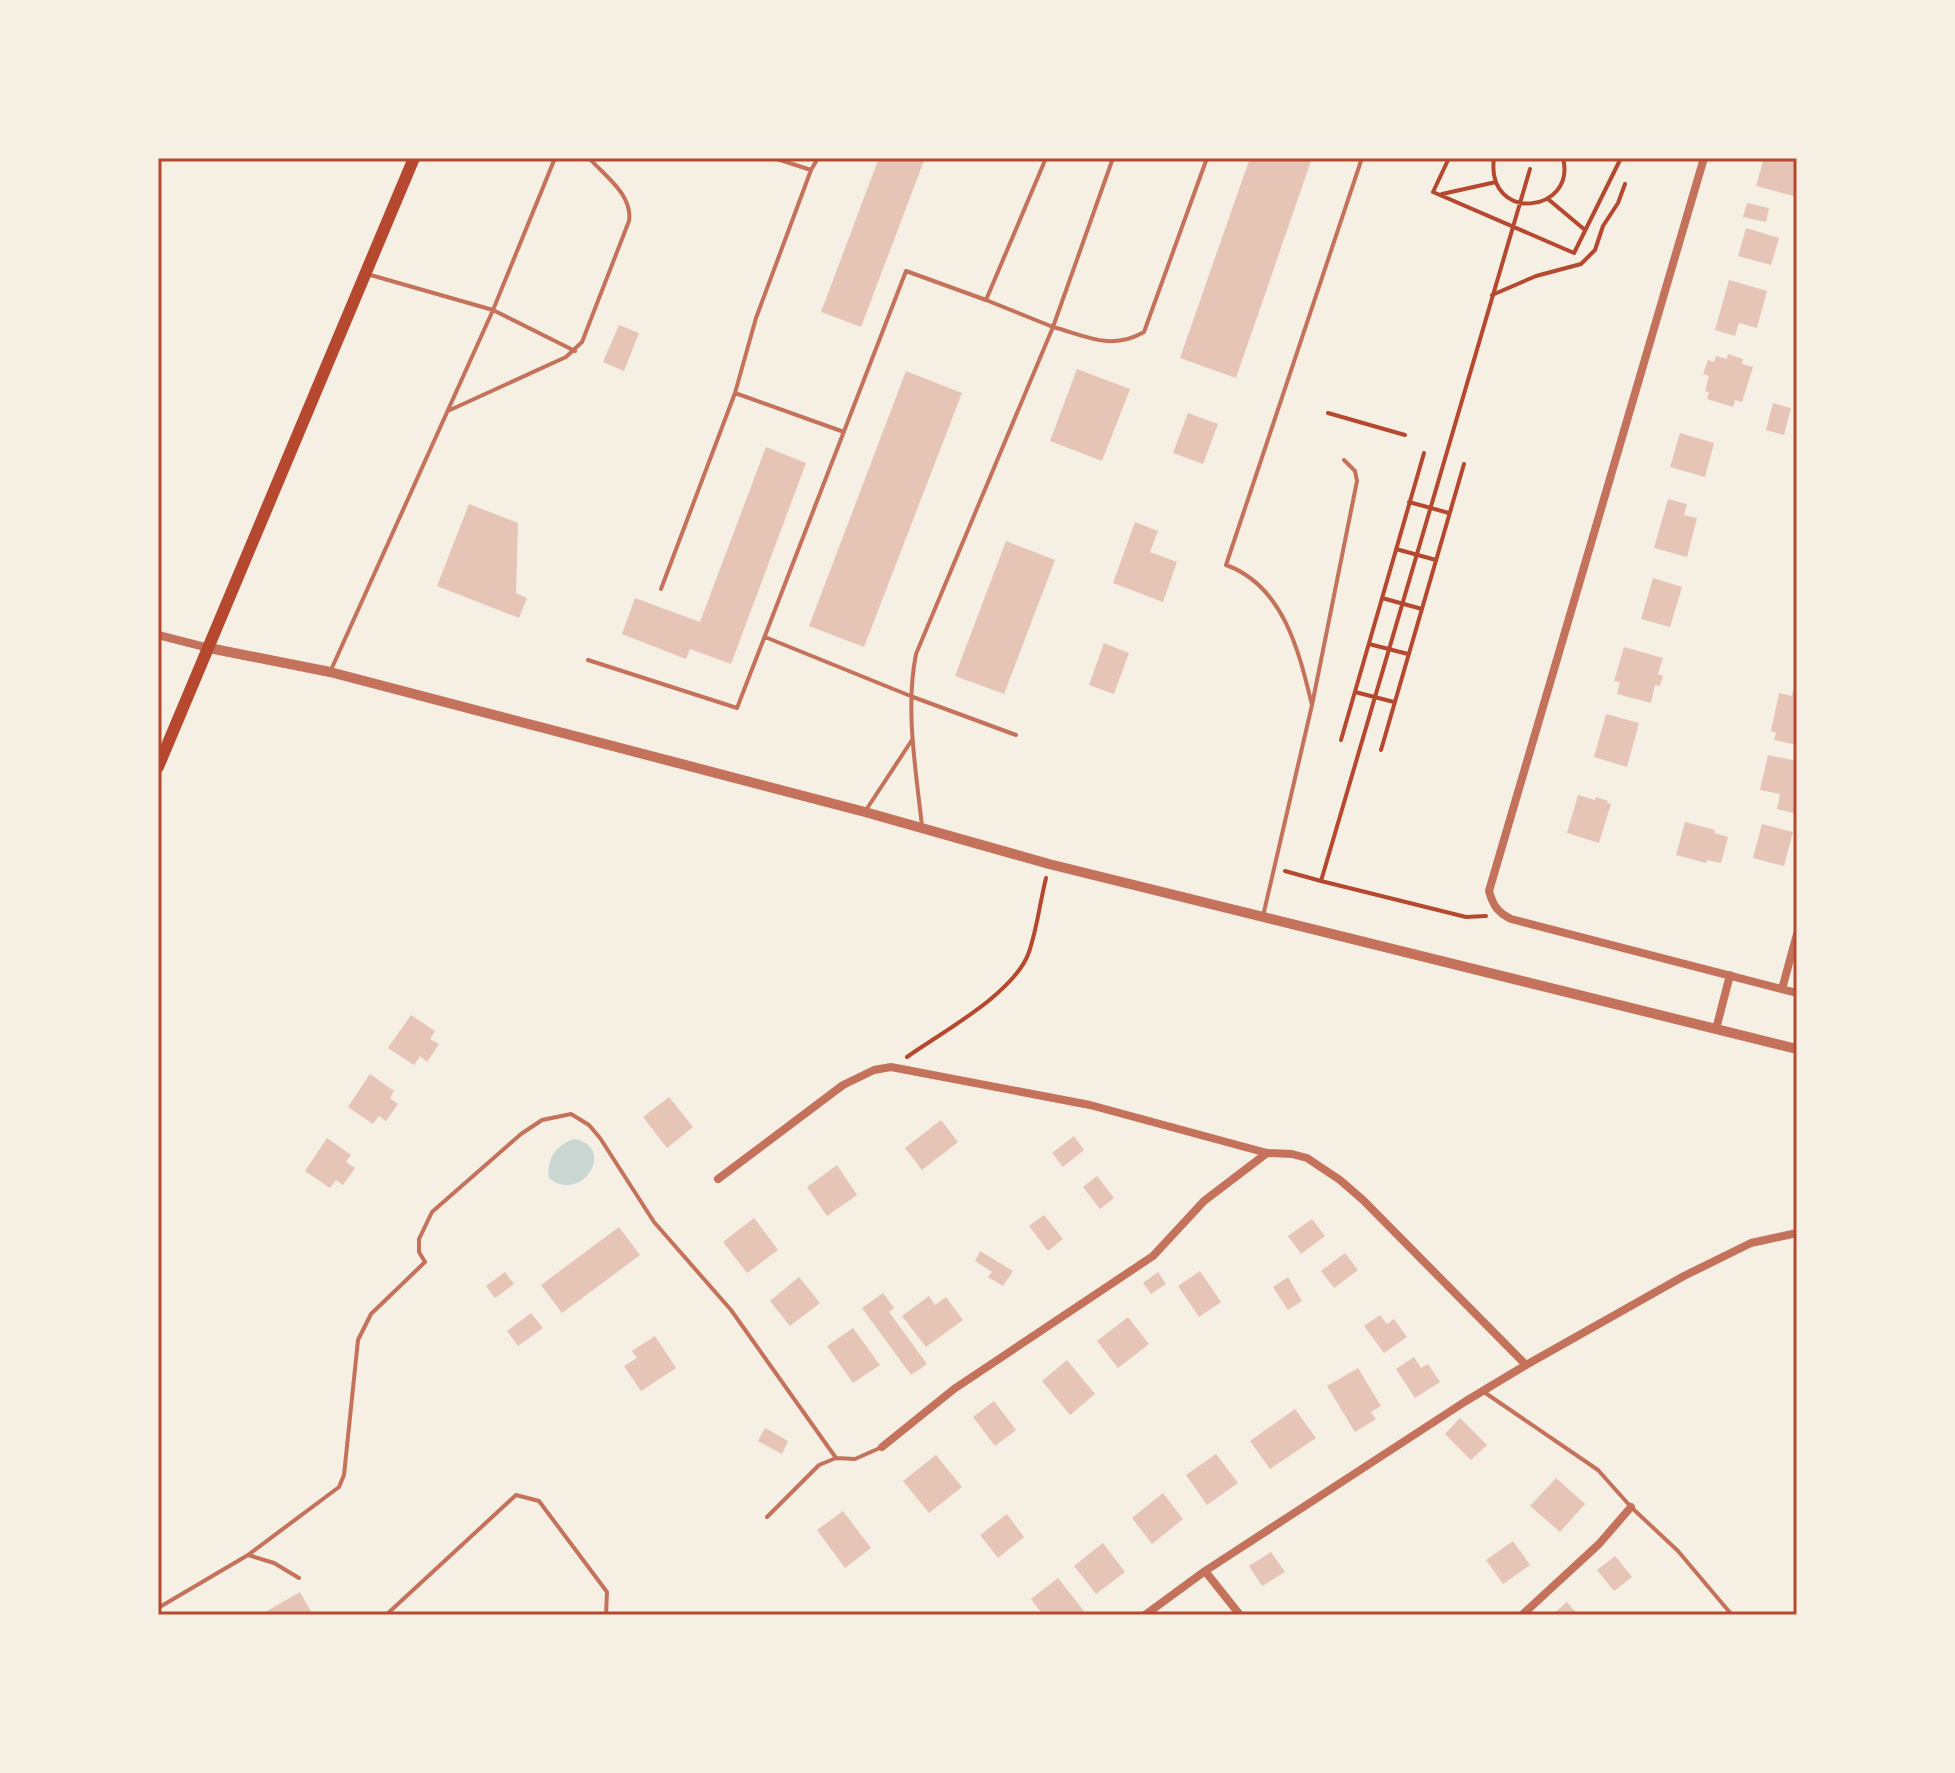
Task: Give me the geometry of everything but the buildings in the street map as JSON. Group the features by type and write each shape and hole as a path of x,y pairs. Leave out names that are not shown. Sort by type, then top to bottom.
{"main road":[{"path":"158,767 414,158"}],"street":[{"path":"1704,158 1489,891 1492,903 1500,914 1511,919 1797,993"},
{"path":"158,635 330,672 865,812 1049,864 1797,1049"},
{"path":"1782,989 1797,934"},
{"path":"1716,1029 1730,975"},
{"path":"718,1179 843,1085 874,1070 891,1067 1090,1105 1267,1153 1307,1158 1363,1200 1526,1365"},
{"path":"882,1447 954,1389 1153,1256 1204,1201 1267,1153"},
{"path":"1145,1615 1205,1571 1526,1365 1684,1276 1751,1243 1797,1233"},
{"path":"1522,1615 1599,1544 1631,1507"},
{"path":"1205,1571 1240,1615"}],"lane":[{"path":"330,672 493,310 555,158"},
{"path":"448,411 575,351 582,342 631,210 627,199 589,158"},
{"path":"774,158 811,170"},
{"path":"661,589 735,393 756,318 818,158"},
{"path":"986,300 1046,158"},
{"path":"922,828 913,738 913,670 916,654 1053,327 1113,158"},
{"path":"588,660 737,708 906,271 1053,327 1113,344 1130,340 1144,332 1207,158"},
{"path":"1312,705 1296,643 1271,597 1238,569 1226,565 1362,158"},
{"path":"364,273 493,310 575,351"},
{"path":"735,393 844,432"},
{"path":"1262,918 1312,705 1357,481 1355,471 1344,460"},
{"path":"765,636 913,697 1016,735"},
{"path":"865,812 913,738"},
{"path":"158,1608 248,1555 339,1487 344,1475 358,1340 371,1314 425,1262 419,1252 419,1239 432,1212 521,1134 556,1115 571,1114 589,1125 654,1222 731,1310 836,1458"},
{"path":"1484,1392 1598,1470 1631,1507 1678,1551 1732,1615"},
{"path":"767,1517 819,1465 836,1458 855,1459 882,1447"},
{"path":"386,1615 516,1495 539,1501 607,1592 606,1615"},
{"path":"248,1555 274,1563 299,1578"}],"path":[{"path":"1449,158 1433,192 1574,253 1621,158"},
{"path":"1494,158 1492,174 1496,182 1507,198 1520,204 1534,204 1548,199 1558,190 1564,177 1563,158"},
{"path":"1321,881 1530,169"},
{"path":"1440,195 1496,182"},
{"path":"1492,295 1536,276 1581,264 1595,250 1603,226 1618,203 1625,184"},
{"path":"1548,199 1585,230"},
{"path":"1328,413 1405,435"},
{"path":"1341,740 1424,453"},
{"path":"1381,750 1464,464"},
{"path":"1409,502 1449,513"},
{"path":"1396,549 1436,560"},
{"path":"1382,598 1422,609"},
{"path":"1369,644 1408,654"},
{"path":"1355,692 1394,702"},
{"path":"891,1067 1002,990 1016,976 1029,953 1049,864"},
{"path":"1275,868 1466,917 1500,914"}],"shaded area":[{"path":"574,1139 587,1144 593,1152 594,1162 583,1180 561,1184 549,1178 549,1165 557,1149"}]}
